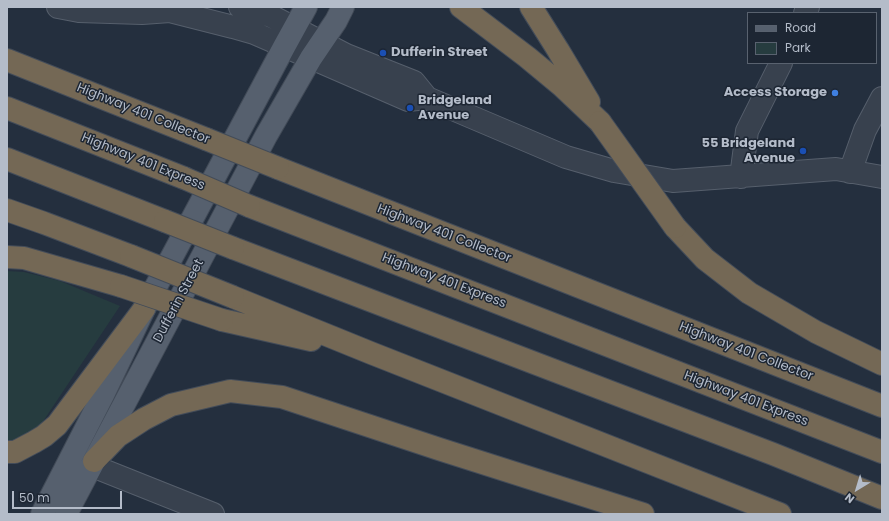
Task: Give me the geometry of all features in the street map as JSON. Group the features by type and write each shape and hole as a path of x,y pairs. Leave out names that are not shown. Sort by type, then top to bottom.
{"highway":[{"path":"461,7 562,86 600,122"},
{"path":"531,7 600,122 675,227 705,259 749,292 816,332 882,364"},
{"name":"Highway 401 Collector","path":"7,60 882,406"},
{"name":"Highway 401 Express","path":"7,108 184,178 249,206 882,452"},
{"path":"7,159 165,222 758,448 882,498"},
{"path":"7,210 131,256 371,353 780,514"},
{"path":"7,257 24,258 120,286 222,320 371,353"},
{"path":"7,452 15,452 34,442 57,425 144,309"},
{"path":"92,464 118,436 144,419 171,405 230,391 282,397 438,449 643,514"}],"main road":[{"name":"Dufferin Street","path":"42,514 103,395 144,309 306,7"},
{"name":"Dufferin Street","path":"66,514 266,136 343,7"}],"street":[{"path":"58,7 79,11 142,13 176,9 245,30 284,47 346,54 414,82 427,98 566,157 614,171 673,181 836,169 882,177"},
{"path":"240,7 271,16 295,28 316,50"},
{"path":"741,177 747,131 780,64"},
{"path":"850,172 865,130 882,98"},
{"path":"71,458 92,464 213,514"}],"green space":[{"path":"7,271 24,272 60,281 120,306 31,437 7,443"}],"place":[{"name":"Dufferin Street","path":"383,53"},
{"name":"Access Storage","path":"835,93"},
{"name":"Bridgeland Avenue","path":"410,108"},
{"name":"55 Bridgeland Avenue","path":"803,151"}]}
